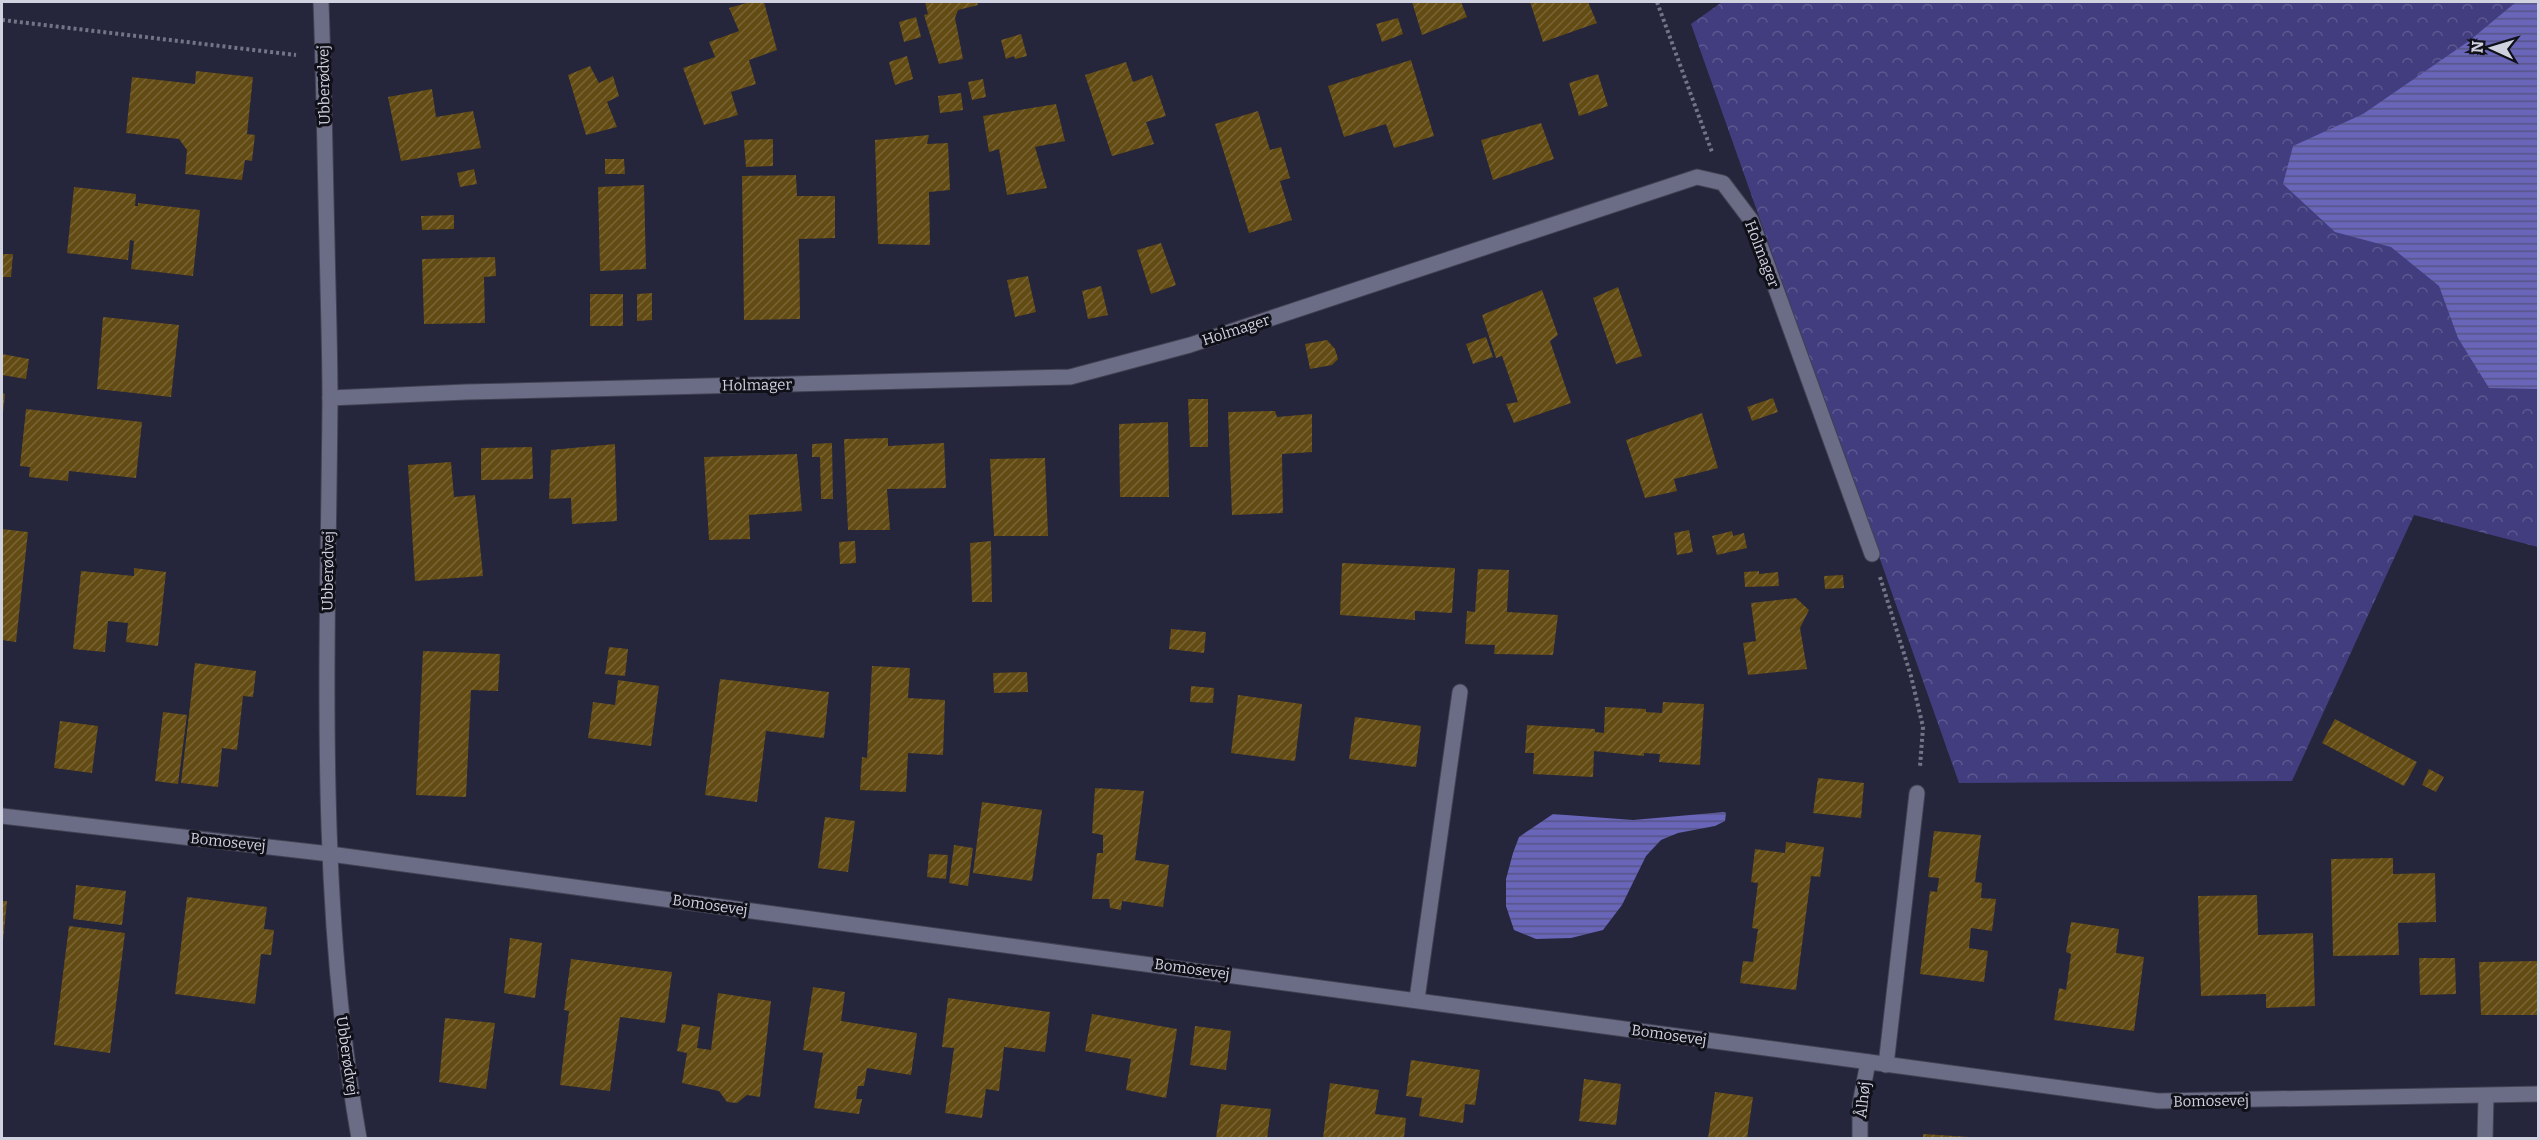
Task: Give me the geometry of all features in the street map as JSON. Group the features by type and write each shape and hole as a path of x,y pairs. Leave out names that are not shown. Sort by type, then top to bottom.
{"street":[{"name":"Ubberødvej","path":"321,2 330,398 327,649 330,854 335,964 348,1075 359,1138"},
{"name":"Holmager","path":"330,398 466,392 1070,377 1190,345 1697,177 1723,183 1751,220 1872,554"},
{"path":"1417,999 1460,692"},
{"path":"1886,1065 1917,793"},
{"name":"Bomosevej","path":"2,816 330,854 1417,999 2158,1101 2486,1097 2538,1094"},
{"name":"Ålhøj","path":"1860,1138 1860,1104 1868,1062"},
{"path":"2485,1138 2486,1097"}],"path":[{"path":"1658,2 1723,183"},
{"path":"2,20 323,58"},
{"path":"1872,554 1911,676 1923,728 1917,793"}],"green space":[{"path":"1722,2 2538,2 2538,547 2414,515 2292,781 1959,783 1691,24"}],"shaded area":[{"path":"2516,2 2538,2 2538,389 2489,388 2458,338 2439,286 2391,247 2335,232 2283,184 2293,146 2363,114 2469,41"},
{"path":"1726,813 1725,821 1715,826 1678,833 1661,840 1646,856 1622,905 1603,930 1571,938 1536,939 1514,930 1506,906 1506,879 1513,853 1519,837 1553,814 1633,820"}],"building":[{"path":"750,2 764,2 777,50 749,60 756,84 731,92 738,115 704,125 683,68 715,57 709,42 739,31 729,8"},
{"path":"925,2 977,2 978,5 958,10 955,18 963,59 939,64 924,15 928,14"},
{"path":"1412,2 1461,2 1467,17 1422,35"},
{"path":"1530,2 1588,2 1597,23 1543,42"},
{"path":"916,17 921,37 904,42 899,22"},
{"path":"1398,18 1403,34 1382,42 1376,24"},
{"path":"1021,34 1027,56 1015,59 1014,56 1006,59 1001,40"},
{"path":"907,56 913,79 895,85 889,62"},
{"path":"1411,60 1434,136 1394,148 1386,124 1344,137 1328,86"},
{"path":"1126,62 1133,82 1152,75 1166,116 1146,122 1154,144 1112,156 1085,75"},
{"path":"590,66 599,83 613,76 619,96 607,102 617,127 586,135 568,75"},
{"path":"196,71 253,77 247,134 255,135 252,161 245,160 242,180 185,174 187,150 179,139 126,133 132,77 195,84"},
{"path":"1598,74 1608,106 1579,116 1569,83"},
{"path":"983,79 986,97 972,100 968,82"},
{"path":"432,89 436,117 473,111 481,148 401,161 388,97"},
{"path":"961,93 963,110 940,113 938,96"},
{"path":"1056,104 1065,141 1035,147 1047,188 1007,195 999,149 989,152 983,116"},
{"path":"1258,111 1270,150 1281,147 1290,178 1280,181 1292,220 1249,233 1215,124"},
{"path":"1541,123 1554,159 1493,180 1481,140"},
{"path":"929,135 927,144 948,143 950,190 929,192 930,245 878,244 875,140"},
{"path":"773,139 773,166 746,167 744,140"},
{"path":"605,159 624,159 625,174 605,174"},
{"path":"474,169 477,184 460,187 457,173"},
{"path":"796,175 797,196 835,196 835,238 799,239 800,319 744,320 742,176"},
{"path":"644,185 646,269 600,271 598,187"},
{"path":"74,187 136,194 135,206 138,206 138,203 200,210 193,276 131,269 134,241 130,240 128,260 67,253"},
{"path":"454,215 454,229 422,230 421,216"},
{"path":"1161,243 1176,285 1151,294 1137,250"},
{"path":"2,254 13,254 11,277 2,277"},
{"path":"495,257 496,276 484,277 485,323 424,324 422,259"},
{"path":"1028,276 1036,312 1015,317 1007,280"},
{"path":"1101,286 1108,315 1088,319 1082,291"},
{"path":"1618,287 1642,356 1616,364 1593,298"},
{"path":"1542,290 1558,335 1550,341 1571,403 1514,423 1506,404 1518,402 1502,356 1496,358 1482,315"},
{"path":"652,293 652,320 637,321 637,294"},
{"path":"590,294 623,294 623,326 590,326"},
{"path":"103,317 179,325 171,397 97,389"},
{"path":"1486,337 1493,357 1473,364 1466,344"},
{"path":"1327,340 1335,349 1338,359 1332,365 1310,369 1305,344"},
{"path":"2,354 29,359 26,379 2,375"},
{"path":"2,393 5,394 3,412 2,412"},
{"path":"1773,398 1778,412 1752,421 1747,407"},
{"path":"1188,399 1208,399 1208,447 1190,447"},
{"path":"26,409 142,422 136,478 69,471 68,481 29,477 30,467 20,466"},
{"path":"1275,411 1277,417 1312,414 1312,452 1282,454 1283,513 1232,515 1228,412"},
{"path":"1702,413 1718,468 1674,479 1677,491 1645,498 1626,440"},
{"path":"1168,422 1169,497 1120,497 1119,424"},
{"path":"888,438 888,446 944,443 946,488 887,489 890,530 848,530 844,439"},
{"path":"832,443 833,499 821,499 820,457 812,457 812,444"},
{"path":"615,444 617,521 572,524 571,498 549,499 551,450"},
{"path":"532,447 533,479 481,480 481,448"},
{"path":"797,454 802,511 749,515 750,539 709,540 704,457"},
{"path":"1045,458 1048,536 994,536 990,459"},
{"path":"451,462 454,497 475,495 483,576 415,581 408,465"},
{"path":"2,529 28,532 16,642 2,640"},
{"path":"1689,530 1693,552 1677,555 1674,533"},
{"path":"1732,531 1733,536 1744,533 1747,548 1717,555 1712,536"},
{"path":"855,541 856,563 840,564 839,542"},
{"path":"991,541 992,602 972,602 970,543"},
{"path":"1342,563 1455,568 1452,613 1415,611 1415,620 1340,615"},
{"path":"134,568 166,572 158,646 126,642 128,623 108,621 105,652 73,649 81,571 134,576"},
{"path":"1478,569 1509,570 1507,612 1558,615 1553,655 1494,654 1495,645 1465,644 1467,611 1475,612"},
{"path":"1759,571 1759,574 1778,572 1779,586 1745,587 1744,572"},
{"path":"1843,575 1844,588 1825,589 1824,576"},
{"path":"1796,598 1809,610 1800,628 1807,669 1748,675 1743,643 1756,641 1751,603"},
{"path":"1171,629 1206,632 1204,653 1169,649"},
{"path":"609,647 628,649 625,676 605,674"},
{"path":"423,651 500,654 498,691 471,690 466,797 416,795"},
{"path":"195,663 256,671 253,697 243,696 237,750 222,748 218,787 181,783"},
{"path":"872,666 910,668 908,698 945,700 943,755 908,753 906,792 860,790 862,757 867,758"},
{"path":"1027,672 1028,692 994,693 993,673"},
{"path":"720,679 829,692 824,738 766,731 757,802 705,795"},
{"path":"618,680 659,686 651,746 588,738 593,702 615,705"},
{"path":"1191,686 1214,688 1213,703 1190,702"},
{"path":"1238,695 1302,704 1295,761 1231,753"},
{"path":"1663,702 1704,704 1700,765 1659,762 1660,754 1644,753 1644,756 1594,751 1593,777 1533,774 1534,753 1525,753 1527,725 1595,729 1595,732 1604,733 1605,707 1646,709 1646,712 1662,713"},
{"path":"163,712 187,715 178,784 155,781"},
{"path":"1355,717 1421,726 1416,767 1349,759"},
{"path":"2335,719 2417,762 2404,786 2322,743"},
{"path":"60,721 98,726 92,773 54,768"},
{"path":"2429,769 2444,777 2436,792 2422,785"},
{"path":"1818,778 1864,783 1861,818 1813,813"},
{"path":"1095,788 1144,791 1135,860 1169,865 1163,907 1122,901 1121,910 1110,908 1109,899 1092,899 1097,853 1103,853 1103,835 1092,833"},
{"path":"982,802 1042,810 1032,881 973,873"},
{"path":"825,817 855,821 848,872 818,868"},
{"path":"1934,831 1981,835 1975,882 1982,883 1981,898 1996,899 1992,931 1971,928 1969,948 1988,951 1984,982 1920,974 1930,891 1937,892 1939,878 1928,877"},
{"path":"1786,842 1824,847 1820,877 1811,876 1796,990 1740,983 1743,961 1753,962 1758,929 1752,928 1758,883 1751,882 1755,849 1785,853"},
{"path":"954,845 973,848 968,886 949,883"},
{"path":"929,854 948,855 946,879 927,877"},
{"path":"2393,858 2393,874 2435,873 2436,922 2398,923 2399,955 2333,956 2331,859"},
{"path":"76,885 126,891 122,925 73,919"},
{"path":"2257,895 2258,935 2313,933 2315,1006 2266,1008 2266,994 2201,996 2198,896"},
{"path":"187,897 267,907 264,929 274,930 271,955 261,954 255,1004 175,994"},
{"path":"2,901 7,901 3,941 2,941"},
{"path":"2071,922 2119,929 2116,953 2144,957 2134,1031 2054,1020 2059,988 2066,990 2071,954 2066,952"},
{"path":"69,926 125,933 110,1053 54,1045"},
{"path":"510,938 542,943 535,998 504,993"},
{"path":"2419,958 2455,958 2456,994 2420,995"},
{"path":"571,959 672,972 665,1023 620,1017 610,1091 560,1085 569,1011 564,1010"},
{"path":"2538,961 2538,1015 2481,1015 2479,962"},
{"path":"813,987 845,992 841,1021 917,1033 911,1075 867,1068 864,1086 858,1086 856,1099 862,1099 859,1114 814,1108 823,1053 803,1050"},
{"path":"718,993 771,1001 760,1097 747,1095 737,1103 727,1102 719,1091 682,1083 687,1053 677,1051 682,1024 700,1027 697,1048 711,1050"},
{"path":"948,998 1050,1012 1045,1052 1004,1047 999,1091 986,1089 982,1118 945,1113 954,1048 942,1047"},
{"path":"1092,1014 1177,1029 1166,1098 1126,1090 1131,1059 1085,1051"},
{"path":"445,1018 495,1023 486,1089 439,1082"},
{"path":"1195,1026 1231,1031 1226,1070 1190,1065"},
{"path":"1411,1060 1480,1070 1475,1105 1465,1104 1463,1123 1419,1116 1422,1098 1406,1096"},
{"path":"1584,1079 1621,1084 1616,1125 1579,1121"},
{"path":"1330,1083 1379,1090 1375,1114 1406,1118 1404,1138 1323,1138"},
{"path":"1715,1092 1753,1097 1747,1138 1708,1138"},
{"path":"1221,1104 1271,1109 1267,1138 1216,1138"},
{"path":"1923,1134 1970,1137 1970,1138 1923,1138"}]}
